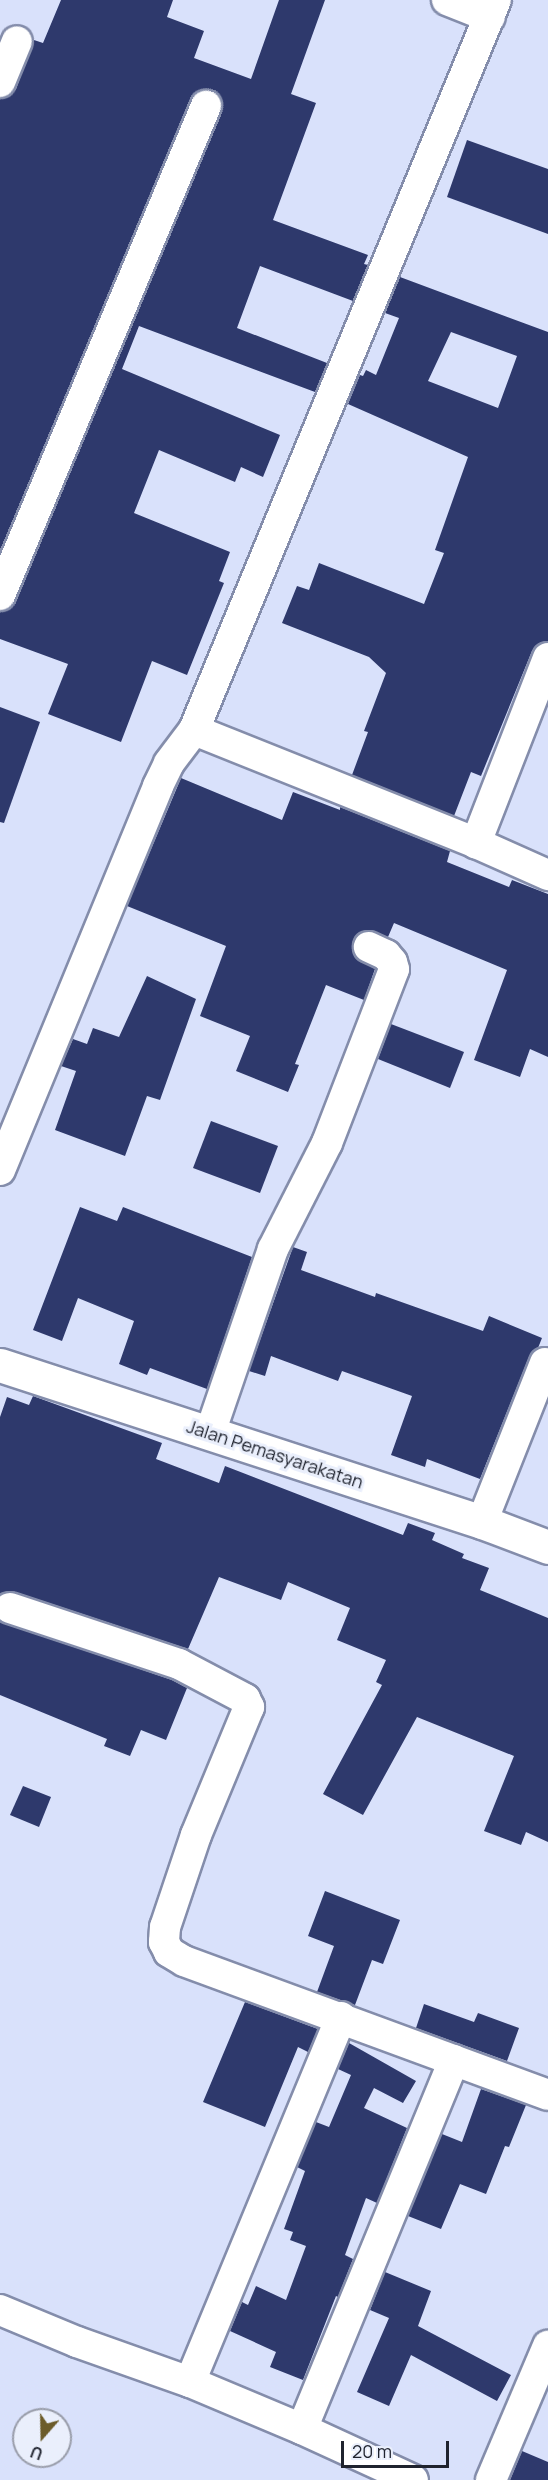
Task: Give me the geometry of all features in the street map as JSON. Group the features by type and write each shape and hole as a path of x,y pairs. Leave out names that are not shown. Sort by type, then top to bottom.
{"street":[{"path":"0,1170 158,786 169,763 194,730 493,8 447,0"},
{"path":"0,82 17,41"},
{"path":"0,595 206,106"},
{"path":"476,843 548,658"},
{"path":"194,730 476,843 548,875"},
{"path":"210,1433 273,1249 327,1143 394,969 386,955 369,947"},
{"path":"482,1522 544,1363"},
{"name":"Jalan Pemasyarakatan","path":"0,1365 482,1522 548,1547"},
{"path":"10,1608 179,1664 245,1699 249,1707 200,1826 165,1927 164,1942 169,1953 184,1961 548,2095"},
{"path":"190,2382 341,2017"},
{"path":"302,2429 454,2060"},
{"path":"0,2310 77,2342 190,2382 302,2429 413,2480"},
{"path":"491,2480 548,2346"}],"building":[{"path":"61,0 173,0 167,17 204,31 194,58 251,79 279,0 325,0 291,94 316,103 273,220 368,255 364,264 368,265 353,301 260,266 237,328 327,363 315,392 139,326 122,369 280,435 263,477 241,467 235,482 159,450 134,513 230,552 219,581 224,583 187,675 152,661 121,742 48,714 68,664 0,639 0,612 10,609 16,602 223,104 220,96 212,90 196,92 190,99 0,551 0,99 10,96 16,89 34,40 43,43"},
{"path":"467,140 548,169 548,234 447,197"},
{"path":"400,277 548,332 548,641 538,644 532,651 481,776 471,772 454,816 352,775 368,732 364,731 386,673 369,657 282,623 297,586 309,590 319,563 424,604 444,553 435,550 468,457 348,404 360,375 363,376 366,370 376,375 399,318 385,313","holes":["451,332 517,356 498,408 428,381"]},
{"path":"0,707 40,722 4,823 0,822"},
{"path":"181,778 282,820 293,792 340,810 340,807 450,851 447,862 509,887 512,880 548,894 548,1057 530,1049 520,1077 474,1060 507,970 394,923 388,937 368,930 360,933 354,939 352,949 355,957 375,969 364,1000 326,985 295,1064 299,1065 288,1092 236,1071 250,1036 200,1016 226,946 127,906"},
{"path":"147,976 196,999 160,1100 147,1096 125,1156 55,1130 76,1071 61,1066 73,1039 87,1044 93,1028 119,1037"},
{"path":"391,1024 464,1052 450,1088 378,1059"},
{"path":"211,1121 278,1146 260,1193 193,1168"},
{"path":"80,1207 117,1221 123,1207 252,1257 207,1389 150,1368 147,1375 119,1364 134,1321 78,1298 62,1341 33,1330"},
{"path":"293,1247 307,1252 301,1270 375,1297 376,1293 483,1331 489,1316 542,1338 538,1348 529,1357 480,1479 427,1459 425,1467 391,1455 412,1396 342,1371 338,1381 271,1356 265,1376 249,1371"},
{"path":"33,1396 162,1443 156,1459 219,1483 225,1466 403,1535 408,1523 435,1533 432,1540 464,1554 462,1558 489,1568 480,1590 548,1618 548,1842 526,1832 521,1845 484,1831 514,1756 417,1717 363,1815 323,1794 382,1685 376,1682 386,1660 337,1640 350,1608 288,1582 281,1600 219,1577 188,1649 15,1592 0,1594 0,1417 7,1397 29,1405"},
{"path":"0,1621 172,1680 187,1688 166,1740 141,1730 130,1756 104,1746 107,1739 0,1695"},
{"path":"23,1786 51,1797 39,1827 10,1815"},
{"path":"325,1891 400,1920 383,1964 372,1960 355,2005 317,1992 334,1946 308,1936"},
{"path":"245,2002 318,2029 308,2052 298,2047 265,2127 203,2102"},
{"path":"424,2004 474,2022 478,2013 519,2028 507,2061 416,2028"},
{"path":"349,2043 416,2081 403,2103 374,2088 364,2108 407,2128 377,2203 366,2198 345,2255 353,2259 303,2380 270,2367 276,2352 230,2331 242,2302 248,2305 256,2286 286,2300 306,2246 290,2240 293,2232 284,2229 305,2171 297,2167 316,2122 329,2127 351,2075 338,2069"},
{"path":"481,2089 526,2105 509,2147 505,2146 486,2194 460,2184 441,2229 408,2216 442,2134 462,2142"},
{"path":"385,2272 431,2291 418,2326 511,2375 497,2401 411,2355 389,2406 357,2392 389,2318 370,2310"},
{"path":"522,2451 548,2462 548,2480 510,2480"}]}
